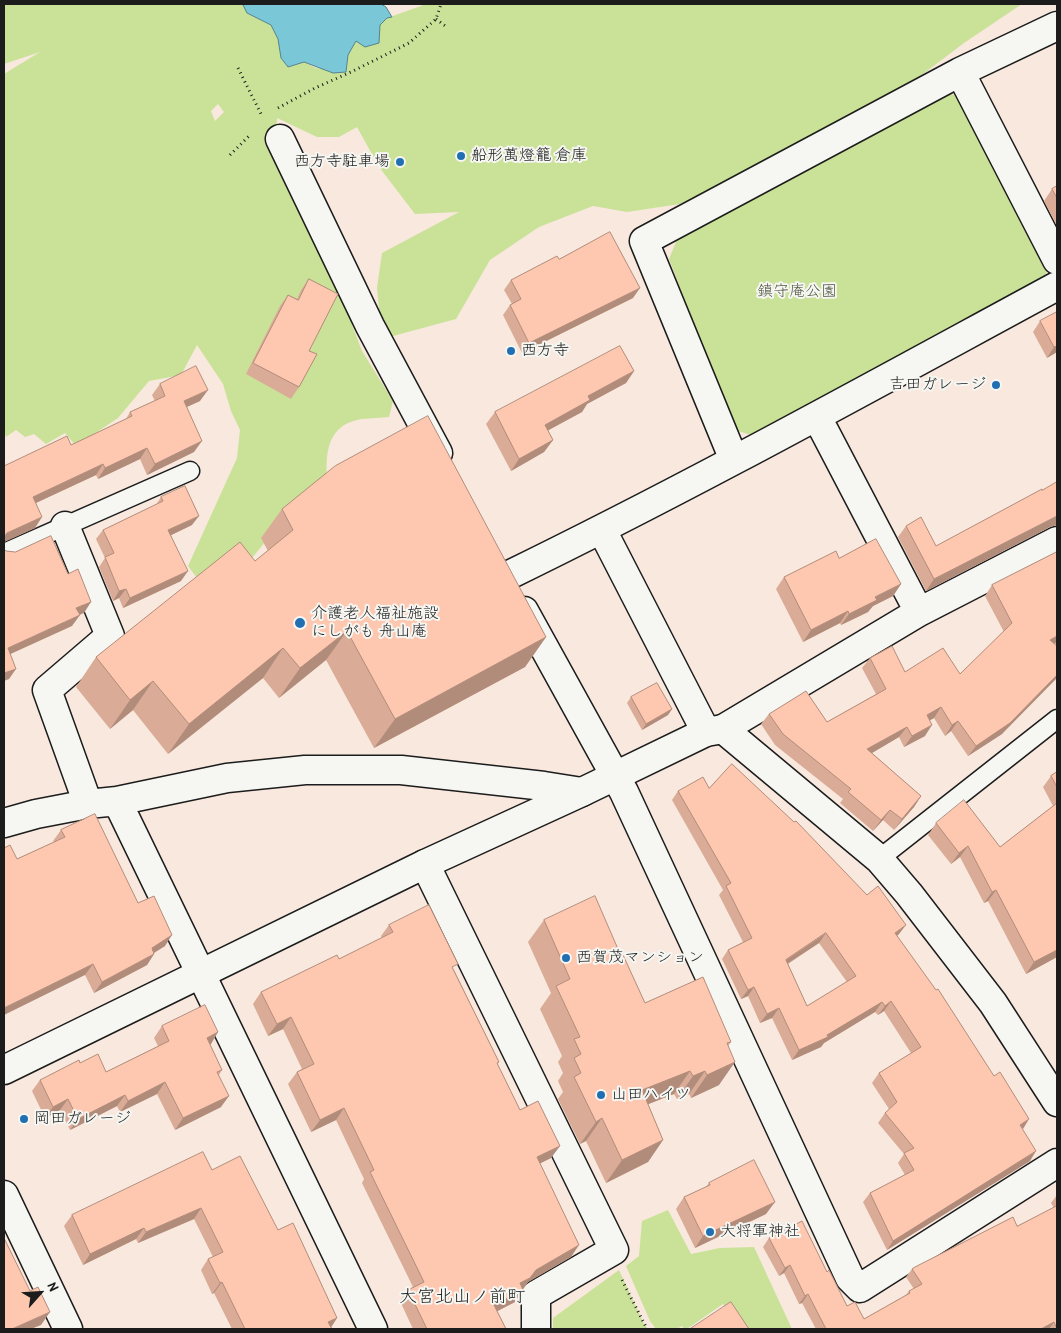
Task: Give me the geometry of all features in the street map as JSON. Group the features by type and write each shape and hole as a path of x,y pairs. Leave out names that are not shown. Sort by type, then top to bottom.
{"street":[{"path":"734,460 644,241 960,72 1057,26"},
{"path":"960,72 1057,260"},
{"path":"275,127 370,326 449,473"},
{"path":"1057,286 817,417 602,530 500,568 624,792 850,1278 860,1288 1057,1163"},
{"path":"817,417 919,612"},
{"path":"65,526 110,636 47,690 88,804"},
{"path":"602,530 714,730 879,859 909,894 993,1003 1057,1102"},
{"path":"4,1070 425,864 714,730 919,612 1057,541"},
{"path":"4,823 36,814 88,804 118,801 227,778 304,770 401,770 582,792"},
{"path":"118,801 373,1329"},
{"path":"425,864 614,1250 536,1295 536,1329"},
{"path":"4,1196 68,1329"}],"lane":[{"path":"4,553 190,471"},
{"path":"879,859 1057,719"}],"path":[{"path":"276,109 409,43 436,19 441,4"},
{"path":"436,19 448,28"},
{"path":"238,68 264,120 275,127"},
{"path":"230,155 253,132"},
{"path":"619,1273 647,1329"}],"green space":[{"path":"4,4 245,4 247,13 271,25 278,39 281,58 288,67 304,62 316,68 346,72 348,55 356,41 378,44 380,25 387,18 423,4 1022,4 964,43 894,96 835,128 680,204 627,212 593,206 539,227 490,260 456,319 382,339 377,288 382,253 459,212 415,214 379,167 357,127 339,137 317,137 277,118 276,139 357,298 352,325 362,351 393,401 389,417 362,419 348,423 331,440 327,464 329,504 275,530 243,569 197,578 188,566 237,458 240,430 231,411 223,384 197,345 181,375 149,381 118,418 76,446 65,433 46,444 34,434 25,437 16,430 6,437 4,431 4,74 40,52 4,64","holes":["218,104 224,112 215,121 211,111"]},
{"name":"鎮守庵公園","path":"945,94 962,95 1050,257 1046,275 751,435 735,430 669,259 678,237"},
{"path":"668,1210 691,1254 720,1248 754,1247 792,1329 740,1329 723,1304 687,1329 684,1329 682,1326 677,1329 656,1329 650,1321 626,1266 639,1256 642,1221"},
{"path":"619,1270 648,1329 553,1329 553,1318"}],"water":[{"path":"381,4 386,7 392,17 387,18 380,25 379,43 365,47 356,41 348,55 346,72 333,73 304,62 288,67 281,58 278,39 271,25 247,13 243,5"}],"building":[{"path":"1057,186 1057,198 1052,189"},
{"path":"610,232 640,288 529,343 510,305 521,299 511,280 557,256 559,259"},
{"path":"309,279 338,294 309,351 317,354 299,387 253,363 288,295 298,300"},
{"path":"1057,312 1057,346 1054,347 1040,321"},
{"path":"620,346 634,371 588,396 590,400 545,425 553,440 519,459 495,412"},
{"path":"196,366 208,390 184,401 202,441 155,464 147,448 105,468 103,464 33,497 42,517 7,533 4,537 4,466 67,436 71,445 132,416 130,412 165,396 160,384"},
{"path":"428,416 546,637 395,719 347,631 300,668 283,648 189,724 153,681 130,700 96,657 240,542 255,561 293,530 282,509 335,466"},
{"path":"1057,482 1057,516 934,579 906,526 921,517 936,546"},
{"path":"185,486 199,516 168,530 188,571 130,598 126,589 119,591 105,557 114,553 103,530 163,501 161,497"},
{"path":"51,536 68,574 78,569 91,602 76,608 80,615 8,648 16,669 4,673 4,549 15,552"},
{"path":"876,539 901,584 875,597 877,600 849,614 848,611 811,630 784,577 836,551 839,558"},
{"path":"1057,552 1057,636 1050,640 1057,646 1057,675 1010,723 976,746 958,721 952,725 941,707 927,715 932,725 912,736 907,727 867,749 921,796 902,819 890,810 881,820 848,792 851,789 783,734 769,714 806,691 827,722 886,689 870,658 892,646 905,672 943,648 960,674 1012,623 992,585"},
{"path":"657,683 672,709 646,724 631,697"},
{"path":"732,764 794,822 796,821 867,895 878,886 906,925 895,933 936,990 938,989 994,1076 1000,1072 1029,1119 1020,1125 1036,1151 893,1241 870,1193 914,1170 904,1153 914,1148 885,1113 897,1102 879,1073 921,1047 891,1001 885,1006 882,1002 827,1035 828,1037 799,1050 779,1008 767,1014 754,987 748,990 728,950 752,938 726,886 731,883 678,791 703,777 709,788","holes":["826,933 856,976 807,1006 786,960"]},
{"path":"1057,772 1057,787 1051,776"},
{"path":"964,800 1000,847 1057,803 1057,950 1034,962 996,890 992,892 968,846 959,853 936,823"},
{"path":"95,814 138,903 154,896 172,935 152,948 154,954 102,982 93,964 4,1008 4,848 10,845 17,859 65,837 61,830"},
{"path":"595,896 621,956 623,955 645,1003 703,977 731,1042 727,1043 735,1062 707,1075 705,1071 693,1076 690,1071 642,1090 663,1140 622,1160 602,1118 596,1122 574,1077 581,1073 574,1058 581,1054 574,1039 580,1037 556,986 570,979 544,920"},
{"path":"429,905 458,964 452,967 499,1062 497,1063 520,1110 538,1101 560,1146 537,1157 579,1245 536,1270 530,1278 520,1283 523,1290 494,1305 506,1329 427,1329 408,1290 424,1282 370,1172 374,1170 344,1108 320,1120 297,1072 314,1064 291,1017 277,1024 261,992 337,955 339,959 393,932 389,925"},
{"path":"205,1005 218,1032 207,1038 222,1070 217,1072 229,1096 183,1118 165,1082 128,1101 125,1095 78,1119 68,1099 53,1107 40,1080 79,1060 80,1063 98,1054 106,1072 169,1041 162,1026"},
{"path":"203,1152 212,1170 240,1156 278,1230 293,1223 337,1318 328,1322 332,1329 245,1329 222,1282 220,1283 208,1259 223,1252 201,1208 146,1232 144,1228 90,1254 72,1215"},
{"path":"754,1160 775,1202 703,1236 684,1197 710,1185 709,1183"},
{"path":"1057,1206 1057,1329 1054,1322 1041,1329 826,1329 808,1294 805,1296 790,1265 785,1268 769,1238 802,1221 827,1272 829,1270 847,1306 855,1302 864,1319 910,1293 909,1291 922,1284 912,1269 915,1267 1013,1217 1017,1226"},
{"path":"4,1238 30,1291 38,1287 50,1312 12,1329 4,1329"},
{"path":"731,1302 749,1329 690,1329"}],"place":[{"name":"船形萬燈籠 倉庫","path":"461,156"},
{"name":"西方寺駐車場","path":"400,162"},
{"name":"西方寺","path":"511,351"},
{"name":"吉田ガレージ","path":"996,385"},
{"name":"介護老人福祉施設 にしがも 舟山庵","path":"300,623"},
{"name":"西賀茂マンション","path":"566,958"},
{"name":"山田ハイツ","path":"601,1095"},
{"name":"岡田ガレージ","path":"24,1119"},
{"name":"大将軍神社","path":"710,1232"}],"district":[{"name":"大宮北山ノ前町","path":"462,1297"}]}
